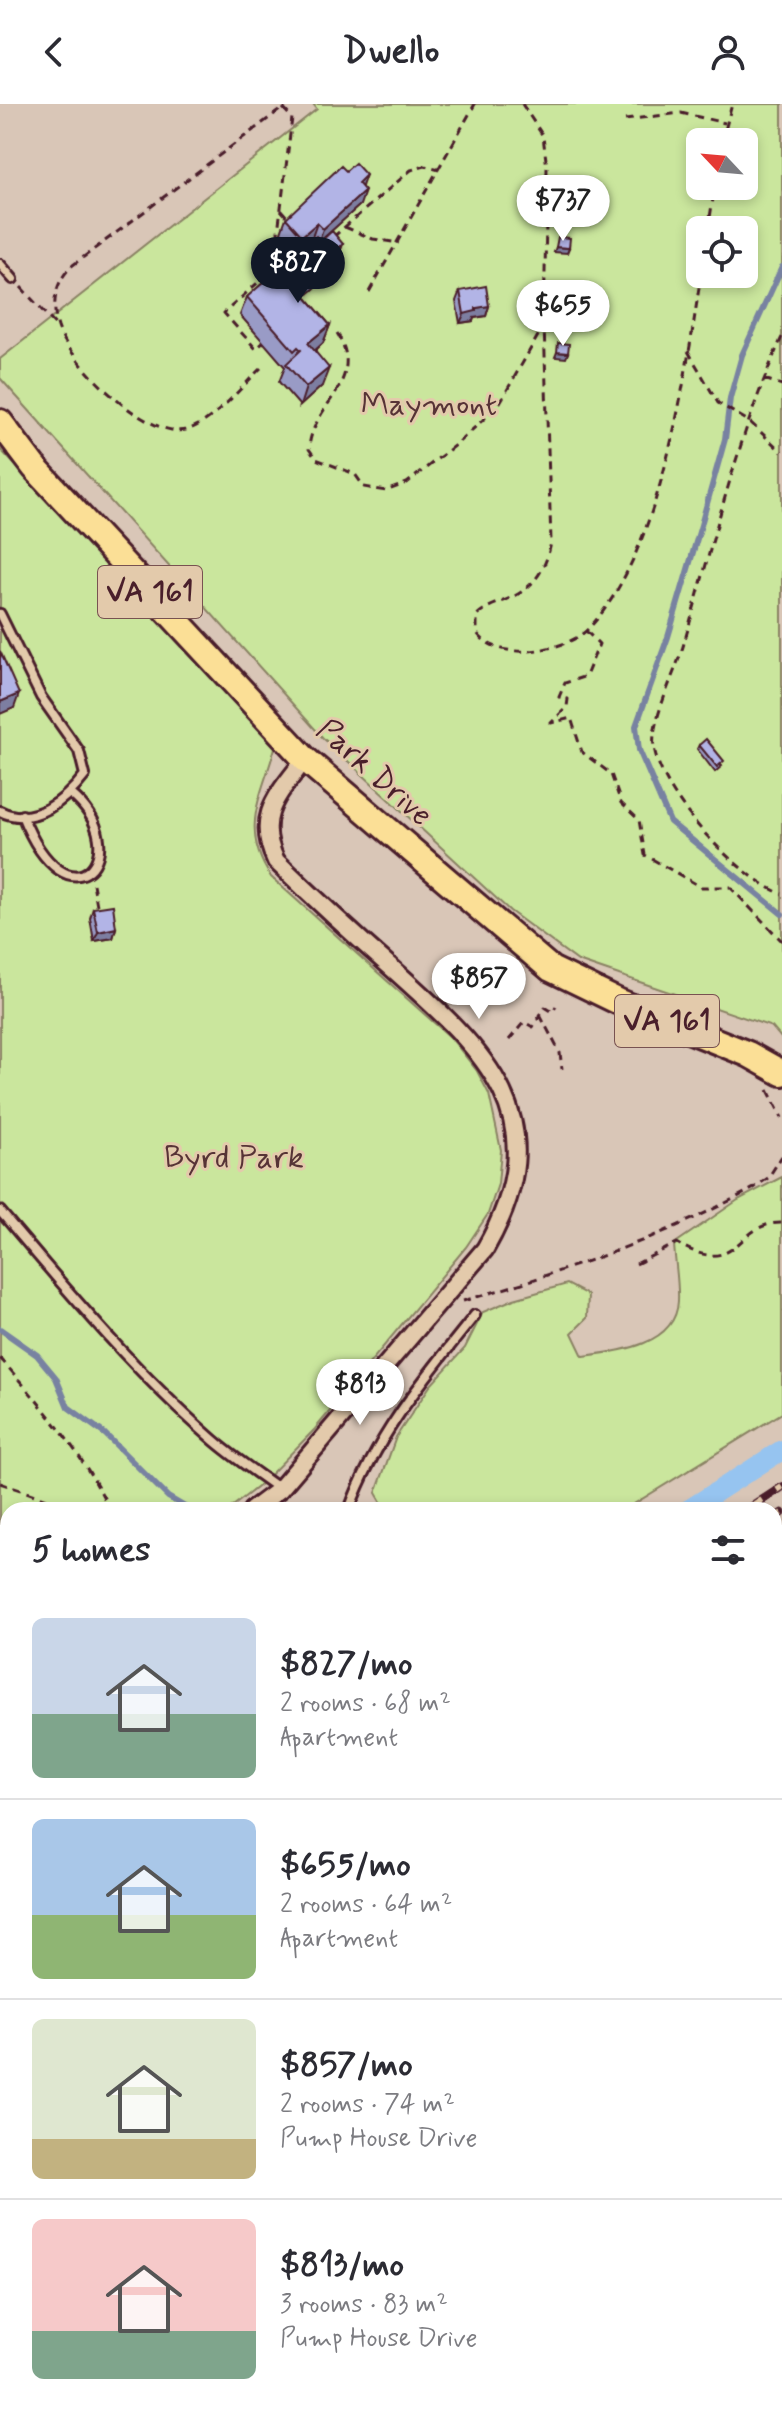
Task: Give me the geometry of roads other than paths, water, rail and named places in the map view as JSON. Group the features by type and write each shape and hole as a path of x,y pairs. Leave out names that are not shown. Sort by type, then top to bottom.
{"main road":[{"name":"Park Drive","path":"0,422 34,467 305,759 551,969 617,1001 748,1054 772,1078"}],"street":[{"path":"263,1502 280,1489 485,1249 506,1205 515,1147 508,1103 483,1056 276,861 269,845 269,811 305,759"}],"lane":[{"path":"0,264 13,279"},
{"path":"0,614 41,697 84,763 85,775 65,800 41,812 11,817 0,811"},
{"path":"22,815 35,845 53,867 74,878 90,872 99,853 95,827 82,803 71,794"},
{"path":"0,1211 102,1332 155,1387 212,1439 280,1489"},
{"path":"353,1502 383,1438 414,1391 475,1315"}],"waterway":[{"path":"782,267 742,355 730,398 725,439 701,525 668,637 636,726 639,750 670,822 782,914"},
{"path":"0,1329 37,1355 56,1378 68,1407 105,1434 176,1502"},
{"path":"701,1502 782,1450"}],"railway":[{"path":"759,1502 782,1487"}],"park label":[{"name":"Maymont","path":"429,405"},
{"name":"Byrd Park","path":"234,1158"}]}
